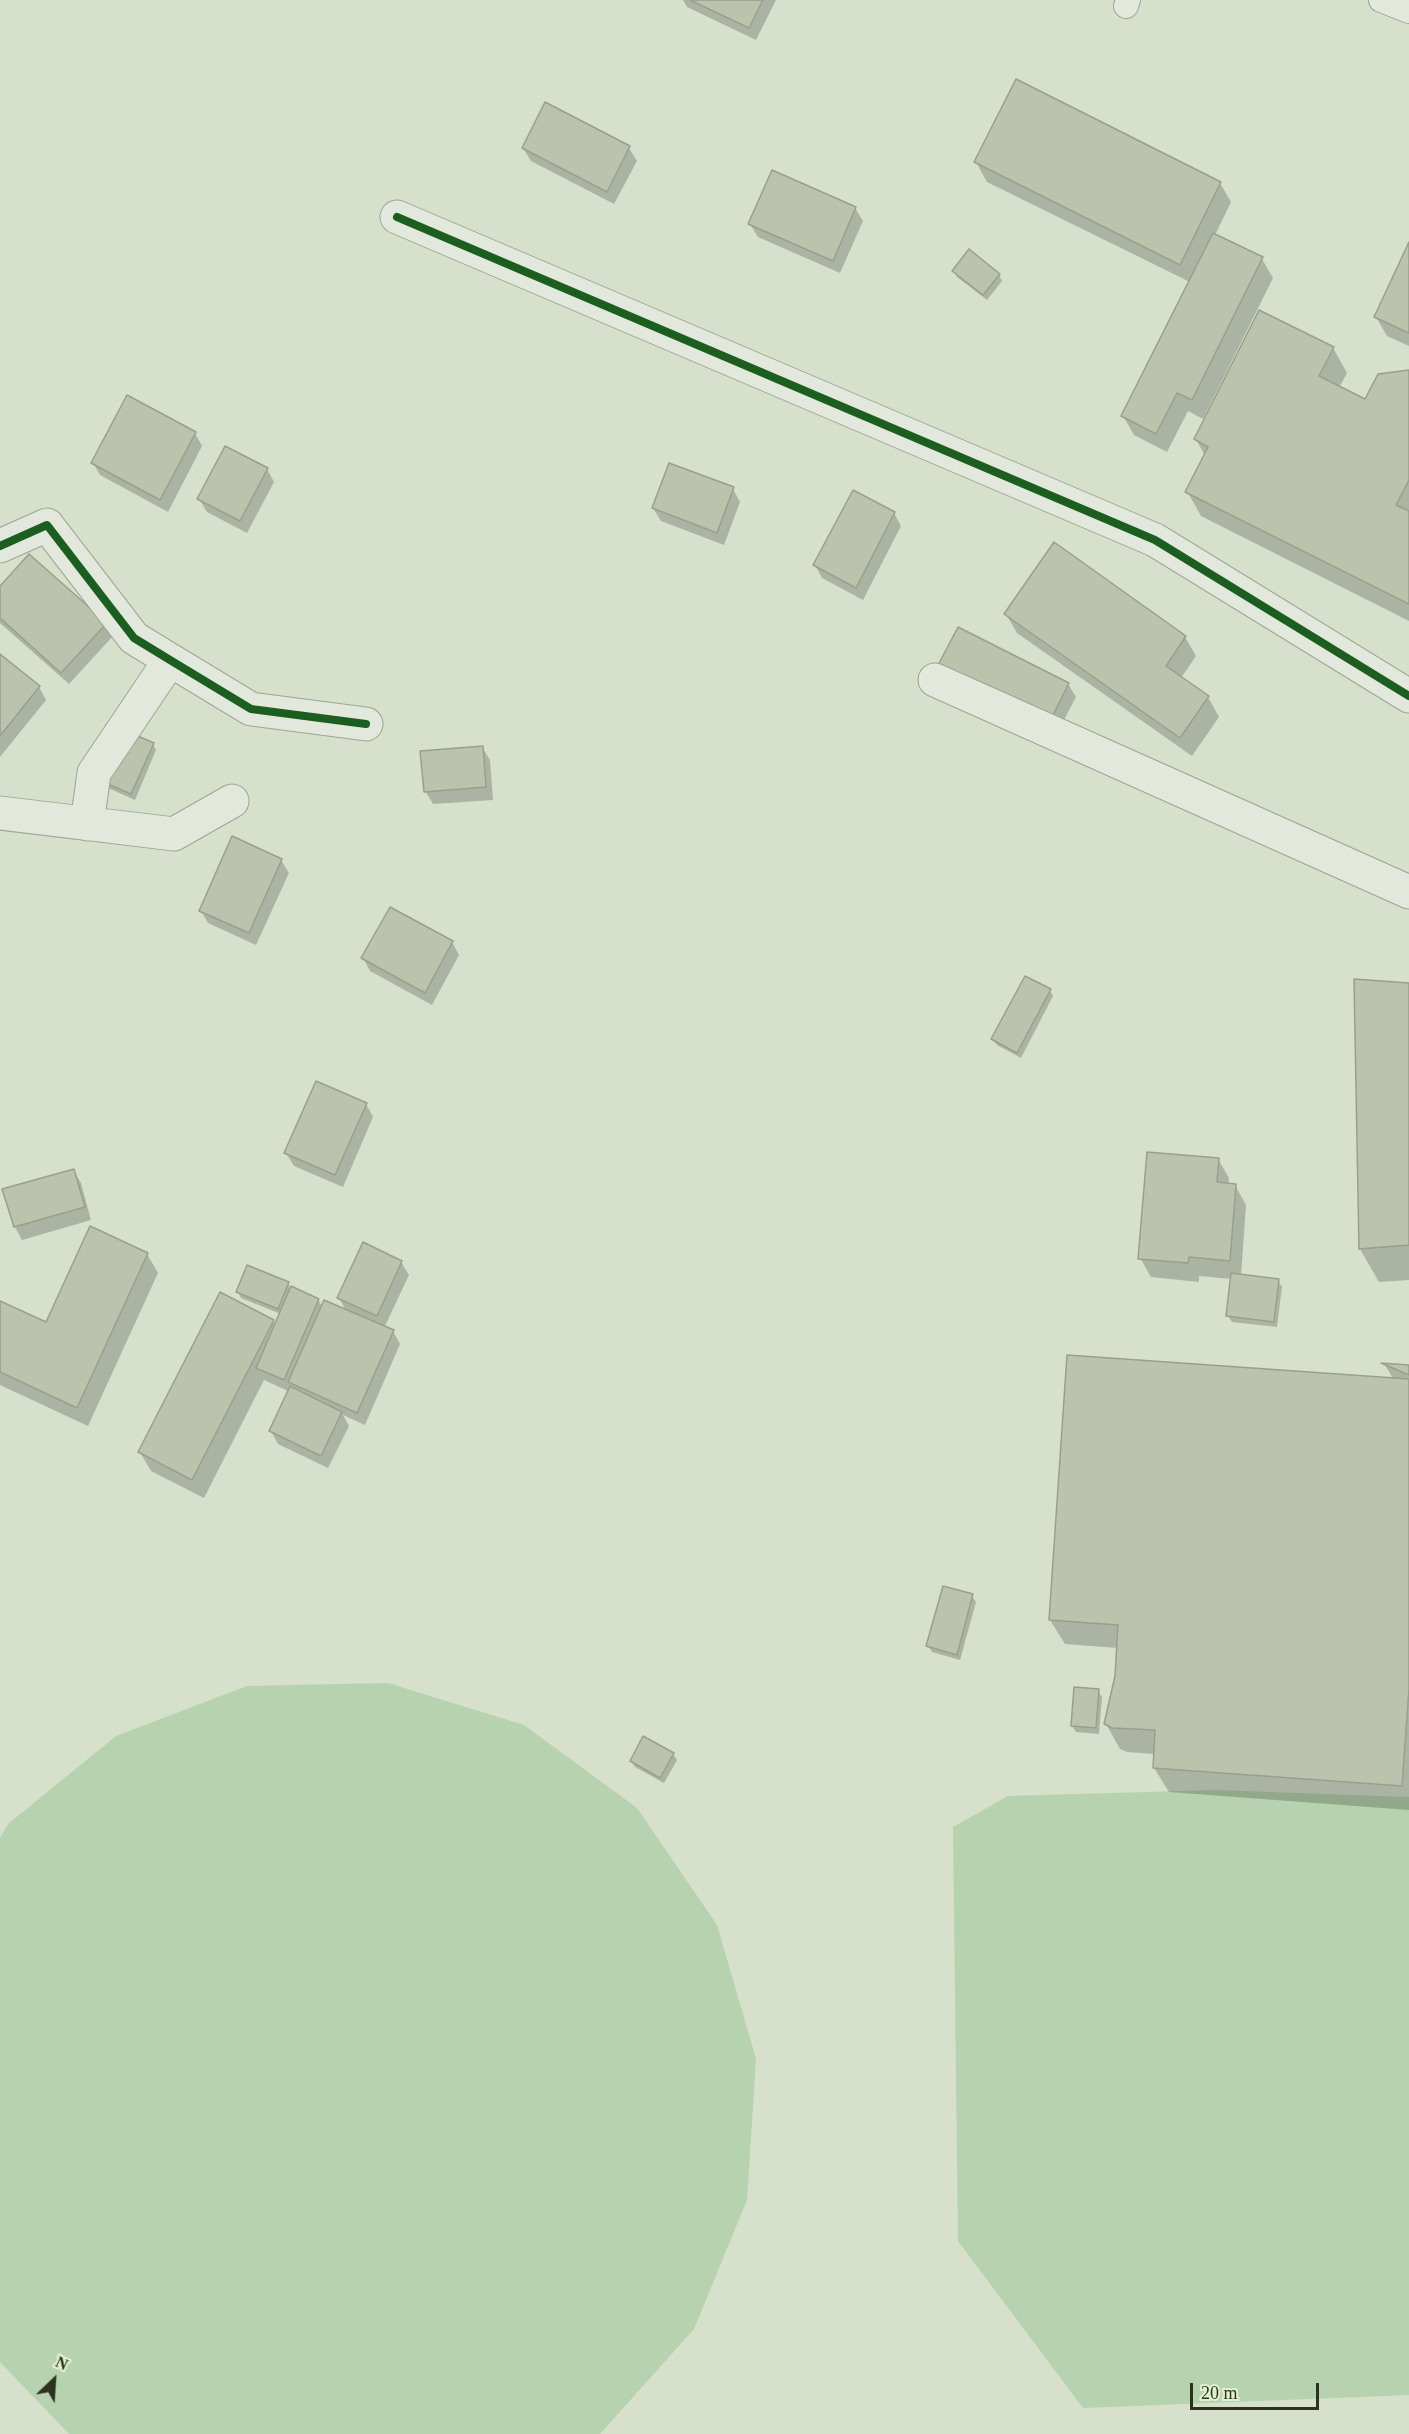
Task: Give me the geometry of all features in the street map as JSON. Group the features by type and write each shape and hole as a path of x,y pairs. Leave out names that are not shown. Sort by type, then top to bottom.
{"street":[{"path":"397,217 1155,540 1409,696"},
{"path":"0,546 47,525 134,638 251,709 366,724"},
{"path":"87,824 94,773 170,660"},
{"path":"935,680 1409,892"},
{"path":"0,813 174,834 232,801"}],"lane":[{"path":"1381,0 1409,11"}],"green space":[{"path":"388,1683 524,1725 637,1808 717,1925 756,2059 747,2200 694,2329 600,2434 69,2434 0,2362 0,1838 8,1824 116,1736 247,1686"},
{"path":"1216,1790 1409,1797 1409,2395 1083,2408 958,2241 953,1827 1008,1796"}],"building":[{"path":"690,0 763,0 749,28"},
{"path":"1016,79 1221,182 1180,265 974,162"},
{"path":"545,102 630,146 607,192 522,148"},
{"path":"772,170 856,207 833,261 748,224"},
{"path":"1213,233 1263,257 1192,400 1177,393 1156,434 1121,416"},
{"path":"1409,242 1409,333 1374,317"},
{"path":"969,249 1000,274 983,295 952,271"},
{"path":"1259,310 1334,347 1319,376 1365,399 1378,374 1409,370 1409,480 1396,505 1409,511 1409,604 1185,492 1208,447 1194,439"},
{"path":"127,395 196,432 160,500 91,463"},
{"path":"225,446 268,468 240,521 197,499"},
{"path":"669,463 734,487 717,533 652,508"},
{"path":"853,490 895,512 856,588 813,565"},
{"path":"1054,542 1186,636 1166,666 1209,696 1180,738 1004,614"},
{"path":"29,554 107,623 61,673 0,618 0,586"},
{"path":"958,627 1069,683 1048,725 936,669"},
{"path":"0,654 40,686 0,736"},
{"path":"126,731 154,743 131,794 103,782"},
{"path":"483,746 486,787 424,792 420,751"},
{"path":"232,836 282,859 249,933 199,911"},
{"path":"390,907 453,941 425,993 361,958"},
{"path":"1025,976 1051,989 1017,1053 991,1039"},
{"path":"1354,979 1409,983 1409,1245 1359,1249"},
{"path":"316,1081 367,1103 335,1175 284,1153"},
{"path":"1147,1152 1219,1158 1217,1182 1236,1184 1230,1261 1189,1257 1188,1263 1138,1259"},
{"path":"74,1169 85,1207 14,1227 2,1189"},
{"path":"90,1226 148,1253 77,1408 0,1372 0,1301 46,1322"},
{"path":"363,1242 402,1261 377,1316 337,1298"},
{"path":"247,1265 289,1282 278,1309 236,1292"},
{"path":"1231,1273 1279,1279 1274,1322 1226,1316"},
{"path":"291,1286 319,1299 284,1380 256,1368"},
{"path":"220,1292 274,1320 192,1480 138,1452"},
{"path":"324,1300 394,1330 357,1413 288,1382"},
{"path":"1067,1355 1409,1379 1409,1689 1402,1786 1153,1768 1155,1730 1112,1728 1104,1724 1115,1676 1118,1625 1049,1620"},
{"path":"1381,1363 1409,1365 1409,1375"},
{"path":"290,1386 342,1412 321,1456 269,1431"},
{"path":"943,1586 973,1594 957,1655 926,1646"},
{"path":"1074,1687 1099,1689 1096,1728 1071,1726"},
{"path":"643,1736 674,1753 660,1778 630,1761"}],"cycle path":[{"path":"397,217 1155,540 1409,696"},
{"path":"0,546 47,525 134,638 251,709 366,724"}]}
